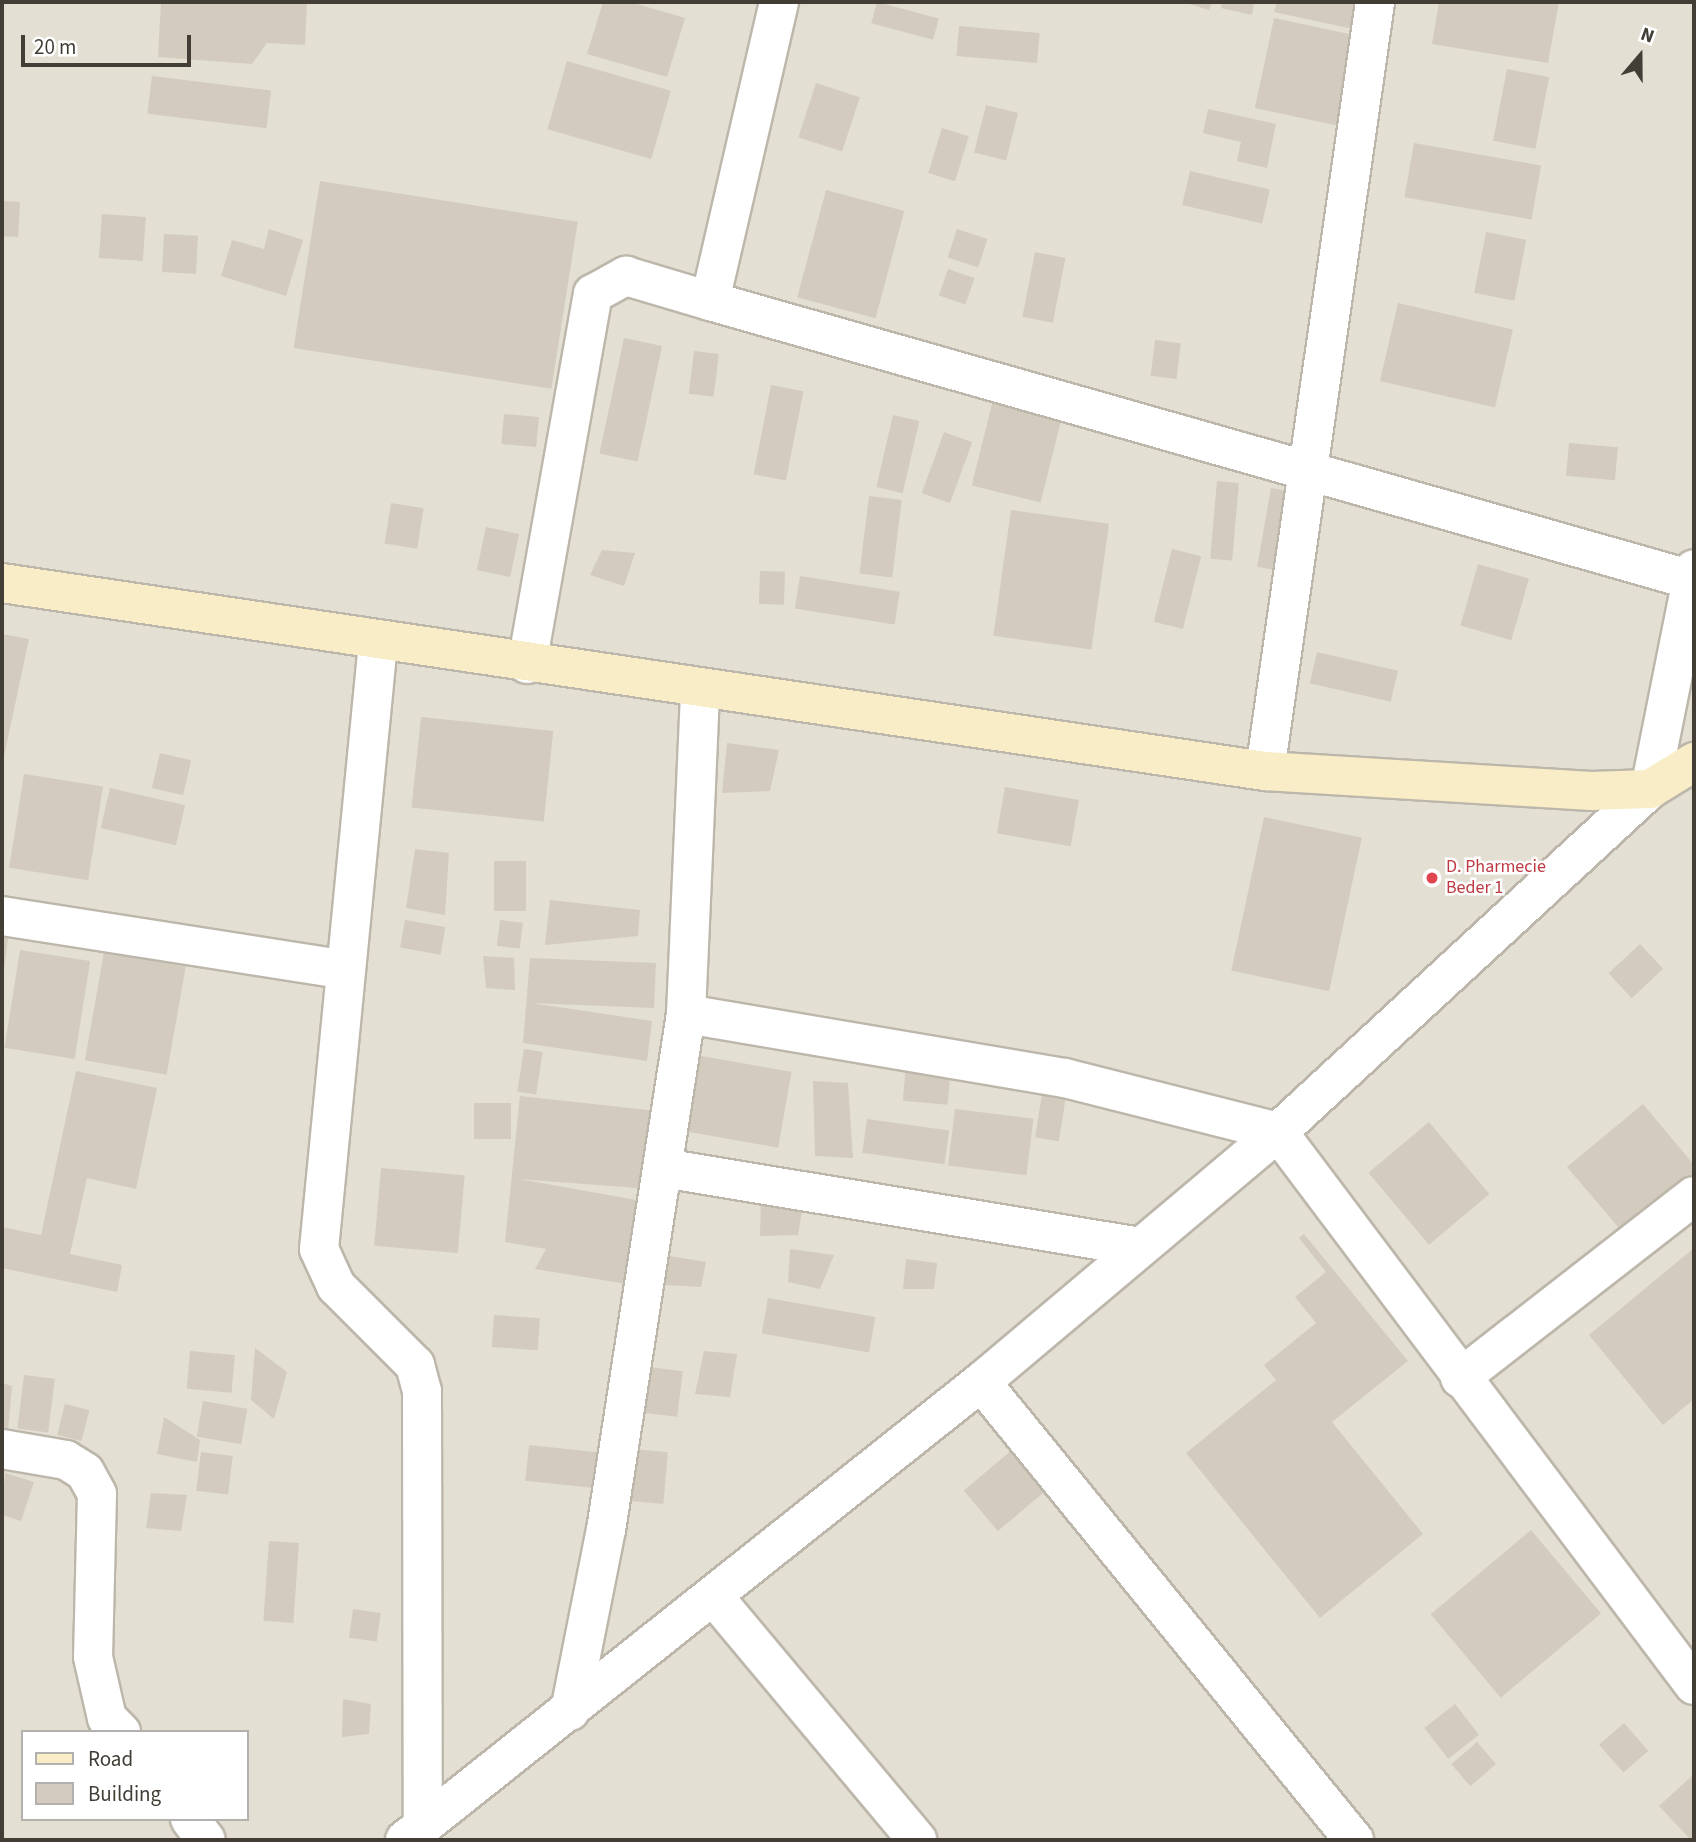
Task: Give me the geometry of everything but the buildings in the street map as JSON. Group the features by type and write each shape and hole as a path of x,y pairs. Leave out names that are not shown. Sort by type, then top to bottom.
{"street":[{"path":"709,301 779,2"},
{"path":"1265,771 1303,472 1375,2"},
{"path":"527,664 593,294 626,276 1303,472 1693,575 1650,789"},
{"path":"2,583 378,643 1265,771 1448,787 1650,789"},
{"path":"378,643 319,1249 336,1286 415,1365 422,1391 414,1833"},
{"path":"570,1711 606,1530 686,1014 700,688"},
{"path":"414,1833 981,1382 1278,1132 1650,789 1694,762"},
{"path":"2,916 346,970"},
{"path":"686,1014 1065,1078 1278,1132 1460,1378 1694,1685"},
{"path":"663,1168 1139,1247"},
{"path":"1460,1378 1694,1196"},
{"path":"981,1382 1354,1840"},
{"path":"2,1449 66,1460 85,1472 97,1494 93,1657 107,1718 119,1730"},
{"path":"714,1597 917,1840"},
{"path":"192,1821 206,1840"}],"shaded area":[{"path":"2,2 1694,2 1694,1840 2,1840"}],"place":[{"name":"D. Pharmecie Beder 1","path":"1432,878"}]}
